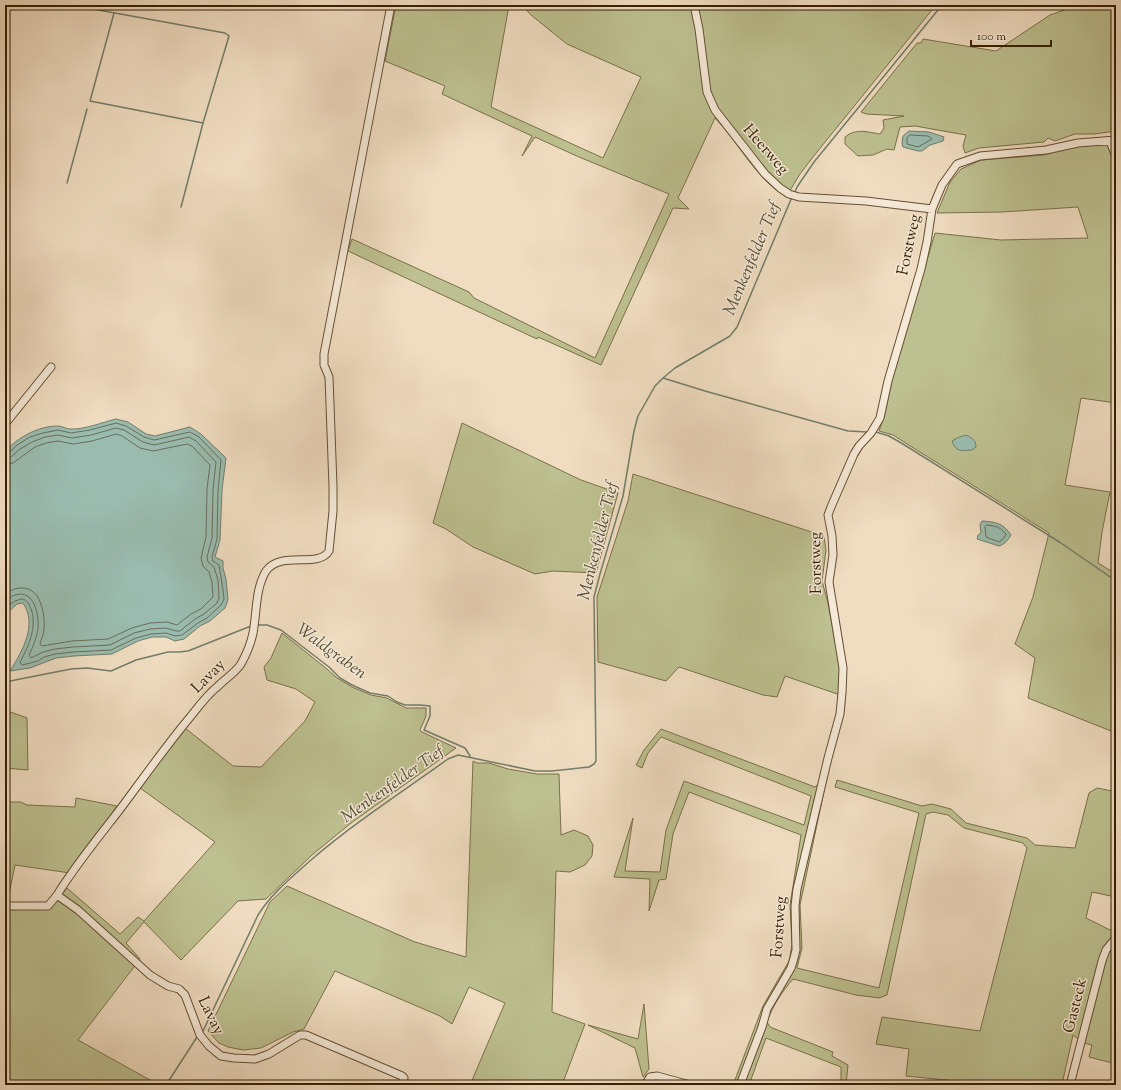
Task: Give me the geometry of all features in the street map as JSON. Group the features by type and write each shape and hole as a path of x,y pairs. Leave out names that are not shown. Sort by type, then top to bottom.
{"street":[{"name":"Lavay","path":"5,906 48,906 180,728 204,700 241,664 253,634 260,582 267,570 278,562 319,559 327,555 329,551 331,539 333,486 329,377 324,365 324,354 391,5"},
{"name":"Heerweg","path":"694,5 707,92 715,110 765,174 780,188 789,194 799,197 932,209"},
{"path":"1113,140 1116,157"},
{"name":"Forstweg","path":"740,1085 762,1027 767,1009 791,968 794,958 796,950 795,906 797,889 826,765 840,714 843,668 830,592 830,571 833,555 832,536 828,515 830,507 854,454 871,433 880,418 888,380 921,270 932,209 942,185 949,174 957,164 970,159 986,155 1046,150 1078,143 1113,140"},
{"path":"5,424 51,367"},
{"name":"Lavay","path":"57,895 78,910 150,975 168,986 180,989 185,995 200,1034 209,1046 221,1056 239,1059 255,1059 269,1054 300,1035 306,1035 402,1076 403,1082"},
{"name":"Gasteck","path":"1070,1085 1102,961 1106,950 1116,938"},
{"path":"645,1085 650,1077 656,1076 690,1085"}],"green space":[{"path":"396,5 509,5 491,107 603,158 641,77 567,44 531,15 522,5 936,5 813,157 800,174 786,197 765,180 715,118 678,198 689,209 673,208 601,365 538,337 537,339 348,251 352,239 469,292 474,298 595,358 669,194 535,137 522,156 532,136 442,94 445,86 385,61"},
{"path":"1079,5 1116,5 1116,131 1094,134 1075,134 1055,141 1048,138 1044,142 979,148 965,153 963,146 966,135 915,126 900,127 894,150 887,149 873,155 858,156 845,144 845,137 853,132 862,131 880,134 884,128 883,120 904,116 866,114 861,112 917,43 921,43 923,39 996,51 1050,15"},
{"path":"1077,145 1108,145 1116,169 1116,403 1081,398 1065,485 1110,492 1102,532 1098,563 1116,574 1116,733 1028,698 1035,658 1015,644 1033,597 1049,533 893,435 879,431 885,414 891,383 935,233 1001,240 1088,238 1078,207 1002,212 937,213 950,182 961,169 981,160 1044,155"},
{"path":"462,423 581,480 618,493 596,573 553,571 535,574 473,547 446,529 433,523"},
{"path":"633,474 824,536 826,550 822,581 828,603 840,668 840,695 785,676 777,697 763,695 679,667 666,681 598,662 597,597 628,501"},
{"path":"282,633 337,678 352,687 371,695 387,698 406,708 426,708 426,716 420,730 456,748 351,823 312,855 266,899 238,901 181,960 144,922 126,943 140,959 78,1040 159,1085 5,1085 5,802 21,802 27,805 75,807 76,798 117,806 70,873 15,865 7,904 48,906 57,901 67,888 120,934 138,917 144,921 215,842 140,788 185,728 233,766 261,767 305,721 315,702 296,689 267,680 264,667 271,658"},
{"path":"5,710 27,718 28,770 5,768"},
{"path":"661,729 815,787 827,777 800,905 802,948 797,968 879,988 919,813 835,787 837,780 922,806 932,804 951,809 966,823 1027,838 1035,845 1075,848 1089,793 1097,788 1112,791 1116,795 1116,884 1114,884 1111,896 1092,892 1086,918 1116,933 1116,1064 1089,1057 1092,1045 1083,1043 1073,1035 1063,1080 1070,1085 975,1085 975,1083 906,1076 909,1049 876,1044 882,1017 980,1031 1027,848 1023,843 964,828 948,815 933,812 926,814 887,995 879,998 856,995 793,979 778,999 767,1022 770,1027 833,1052 832,1056 848,1065 846,1085 841,1085 841,1067 766,1038 749,1085 733,1085 763,1006 789,961 792,945 790,905 801,835 689,792 673,834 666,879 659,880 649,911 650,879 614,877 633,818 625,871 660,872 666,830 684,781 804,825 811,796 661,737 648,753 642,768 636,765 644,750"},
{"path":"473,761 477,763 489,763 508,769 537,774 559,774 561,835 574,830 588,836 593,845 592,856 585,865 570,872 556,871 552,1012 585,1024 562,1085 470,1085 505,1003 469,987 452,1024 440,1016 335,971 304,1029 293,1032 261,1048 243,1050 228,1047 219,1043 208,1031 270,902 287,886 415,942 466,957"},
{"path":"644,1004 649,1069 643,1077 635,1048 588,1025 638,1039"}],"water":[{"path":"909,131 929,132 944,137 943,141 930,145 922,151 918,151 903,147 903,136"},
{"path":"116,419 128,422 146,434 155,436 190,427 201,434 226,458 222,490 220,540 215,557 223,561 228,600 225,608 210,621 200,626 184,639 175,641 166,637 152,637 138,641 112,654 56,658 30,668 10,671 27,638 29,620 23,603 17,604 5,615 5,451 16,441 36,430 51,426 61,426 68,429 75,429 93,426"},
{"path":"966,435 973,440 976,447 972,450 957,449 952,441"},
{"path":"982,521 999,524 1011,535 1006,542 999,546 977,539 978,535 981,533 980,525"}],"waterway":[{"name":"Menkenfelder Tief","path":"794,194 814,162 942,5"},
{"path":"93,9 225,33 229,36 203,123 181,207"},
{"path":"114,13 90,101 203,123"},
{"path":"67,183 87,109"},
{"name":"Menkenfelder Tief","path":"203,1031 263,907 289,880 327,846 448,759 458,755 535,771 552,771 589,767 594,764 596,761 594,597 623,496 638,416 655,386 663,378 675,368 730,336 737,327 792,197"},
{"path":"663,378 848,431 868,432"},
{"path":"876,432 889,436 903,444 1061,543 1116,581"},
{"name":"Waldgraben","path":"257,625 267,625 281,630 329,667 340,678 352,685 370,693 388,696 405,705 430,706 430,716 424,730 465,748 470,756"},
{"name":"Waldgraben","path":"5,682 71,669 87,668 111,671 136,660 168,652 188,651 251,626"},
{"path":"166,1085 197,1037"}]}
